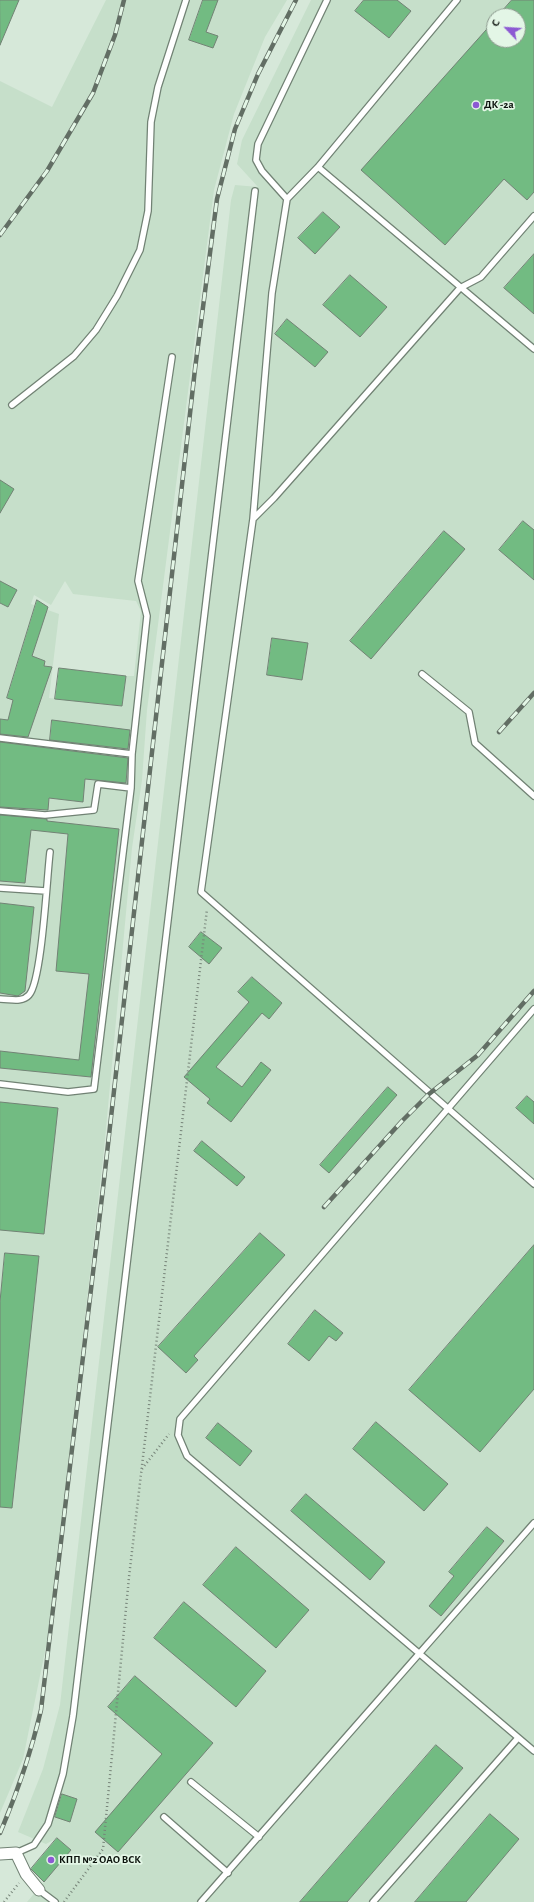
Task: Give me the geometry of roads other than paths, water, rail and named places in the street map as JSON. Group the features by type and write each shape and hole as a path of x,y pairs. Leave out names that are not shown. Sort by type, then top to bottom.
{"street":[{"path":"0,1854 16,1852 26,1874 39,1890"}],"lane":[{"path":"12,405 74,356 96,330 140,250 148,211 152,122 158,87 186,0"},
{"path":"287,199 262,171 256,160 258,144 327,0"},
{"path":"457,0 318,167 287,199 272,293 253,519 201,892 534,1184"},
{"path":"318,167 534,349"},
{"path":"16,1852 34,1845 48,1824 63,1774 73,1716 255,191"},
{"path":"253,519 274,498 460,288 481,277 534,216"},
{"path":"0,1084 68,1092 94,1090 131,788 132,754 147,616 138,581 172,357"},
{"path":"422,674 469,712 475,743 534,796"},
{"path":"0,738 132,754"},
{"path":"0,811 45,815 94,810 98,784 131,788"},
{"path":"0,999 24,999 30,994 35,983 40,956 50,852"},
{"path":"0,888 46,891"},
{"path":"534,1009 180,1419 178,1435 187,1456 534,1751"},
{"path":"201,1902 534,1523"},
{"path":"373,1902 518,1738"},
{"path":"191,1782 259,1837"},
{"path":"164,1817 228,1873"},
{"path":"39,1890 55,1902"}],"railway":[{"path":"0,235 47,171 93,93 115,35 124,0"},
{"path":"0,1833 23,1773 41,1710 104,1180 195,369 217,199 235,129 258,74 296,0"},
{"path":"499,732 534,693"},
{"path":"324,1207 402,1121 429,1094 478,1055 534,991"}],"place":[{"name":"ДК -2а","path":"476,105"},
{"name":"КПП №2 ОАО ВСК","path":"51,1860"}]}
